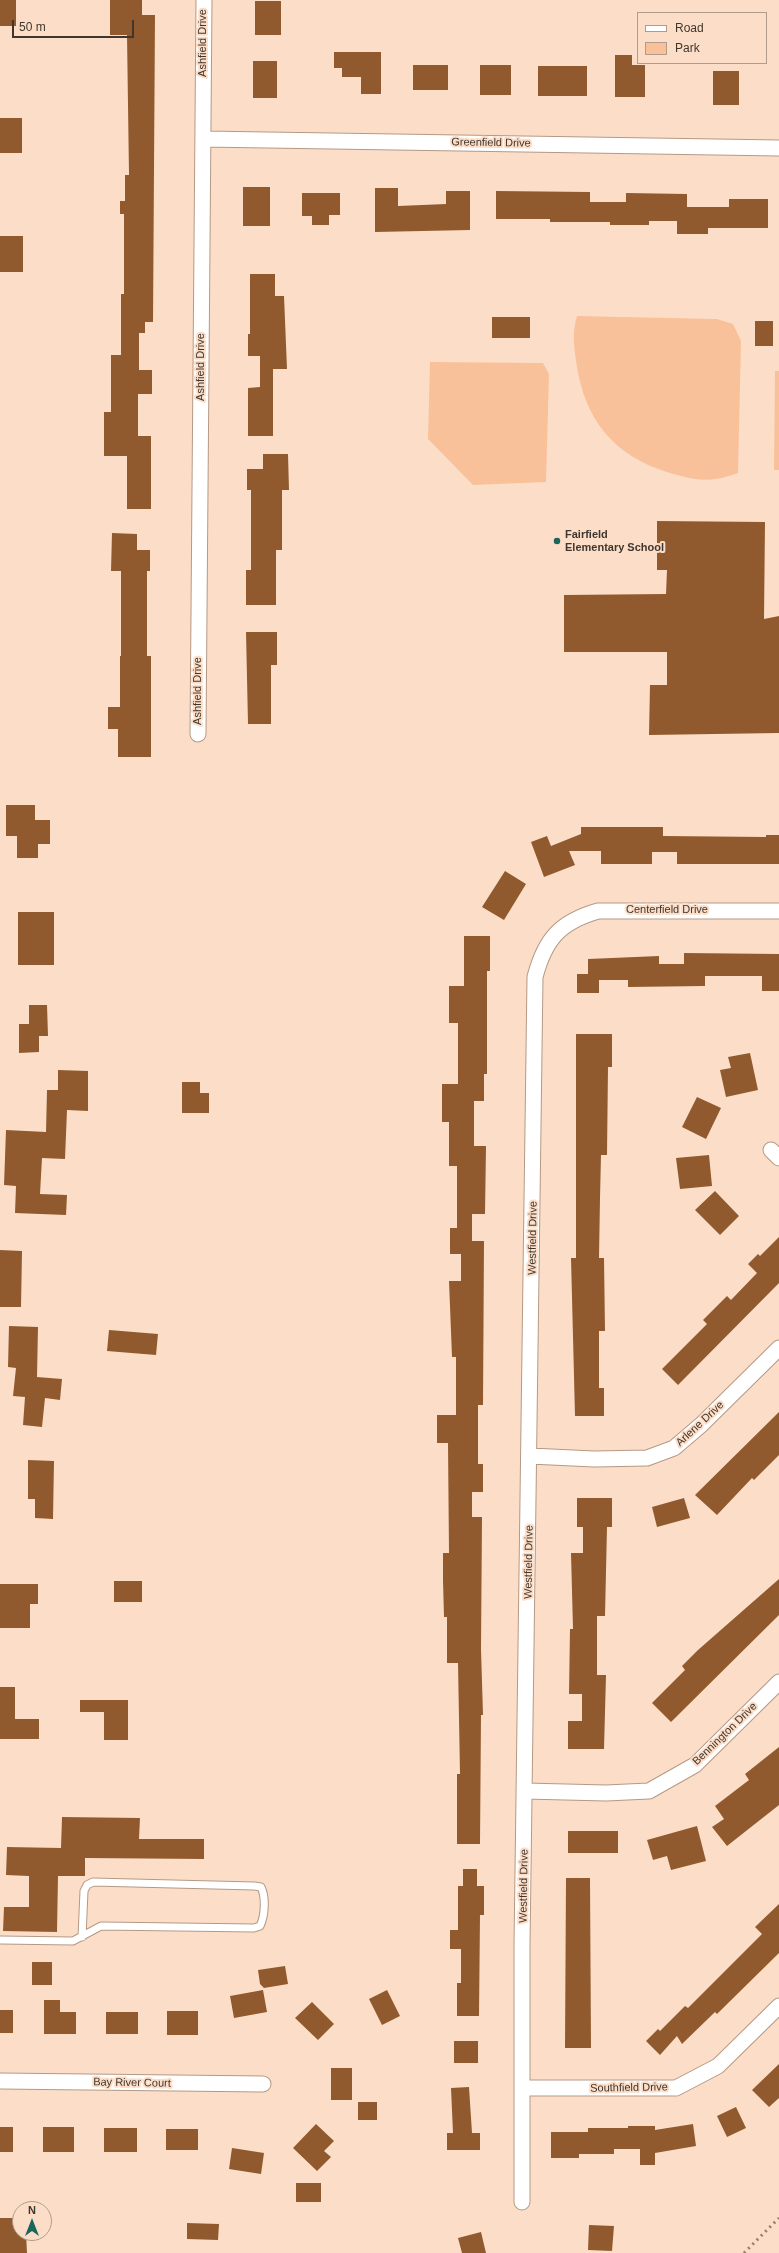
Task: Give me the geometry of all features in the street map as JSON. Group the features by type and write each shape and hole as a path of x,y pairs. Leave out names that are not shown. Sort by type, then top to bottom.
{"street":[{"name":"Ashfield Drive","path":"198,734 204,0"},
{"name":"Greenfield Drive","path":"203,139 779,148"},
{"name":"Centerfield Drive","path":"560,928 581,915 598,911 779,911"},
{"name":"Westfield Drive","path":"522,2202 525,1791 535,977 540,957 560,928"},
{"name":"Arlene Drive","path":"530,1456 594,1459 647,1458 674,1448 701,1425 779,1348"},
{"name":"Bennington Drive","path":"525,1791 606,1793 649,1790 695,1765 779,1682"},
{"name":"Southfield Drive","path":"522,2088 676,2088 718,2066 779,2006"},
{"name":"Bay River Court","path":"0,2081 263,2084"}],"lane":[{"path":"0,1940 73,1941 82,1937 101,1926 254,1928 260,1926 263,1919 264,1892 261,1888 254,1886 93,1882 87,1885 84,1891 82,1937"}],"green space":[{"path":"577,316 717,319 733,324 741,341 738,473 711,480 688,478 650,466 632,456 617,445 594,417 586,401 580,382 574,344 574,328"},
{"path":"430,362 543,363 549,374 546,482 473,485 428,439"},
{"path":"775,371 779,371 779,470 774,470"}],"building":[{"path":"0,0 16,0 16,26 0,26"},
{"path":"110,0 142,0 142,15 155,15 153,322 145,322 145,333 139,333 139,370 152,370 152,394 138,394 138,436 151,436 151,509 127,509 127,456 104,456 104,412 111,412 111,355 121,355 121,294 124,294 124,214 120,214 120,201 125,201 125,175 129,175 127,35 110,35"},
{"path":"255,1 281,1 281,35 255,35"},
{"path":"334,52 381,52 381,94 361,94 361,77 342,77 342,68 334,68"},
{"path":"615,55 632,55 632,65 645,65 645,97 615,97"},
{"path":"253,61 277,61 277,98 253,98"},
{"path":"413,65 448,65 448,90 413,90"},
{"path":"480,65 511,65 511,95 480,95"},
{"path":"538,66 587,66 587,96 538,96"},
{"path":"713,71 739,71 739,105 713,105"},
{"path":"0,118 22,118 22,153 0,153"},
{"path":"243,187 270,187 270,226 243,226"},
{"path":"375,188 398,188 398,206 446,204 446,191 470,191 470,230 375,232"},
{"path":"496,191 590,192 590,202 626,202 626,193 687,194 687,207 729,207 729,199 768,199 768,228 708,228 708,234 677,234 677,221 649,221 649,225 610,225 610,222 550,222 550,219 496,219"},
{"path":"302,193 340,193 340,215 329,215 329,225 312,225 312,216 302,216"},
{"path":"0,236 23,236 23,272 0,272"},
{"path":"250,274 275,274 275,296 284,296 287,369 273,369 273,436 248,436 248,388 260,387 260,356 248,356 248,334 250,334"},
{"path":"492,317 530,317 530,338 492,338"},
{"path":"755,321 773,321 773,346 755,346"},
{"path":"263,454 288,454 289,490 282,490 282,550 276,550 276,605 246,605 246,570 251,570 251,490 247,490 247,469 263,469"},
{"path":"657,521 765,522 764,619 779,616 779,733 649,735 650,685 667,685 667,652 564,652 564,595 666,594 667,570 657,570"},
{"path":"112,533 137,534 137,550 150,550 150,571 147,571 147,656 151,656 151,757 118,757 118,729 108,729 108,707 120,707 121,571 111,571"},
{"path":"246,632 277,632 277,665 271,665 271,724 248,724"},
{"path":"6,805 35,805 35,820 50,820 50,844 38,844 38,858 17,858 17,836 6,836"},
{"path":"581,827 663,827 663,836 766,837 766,835 779,835 779,864 677,864 677,852 652,852 652,864 601,864 601,851 569,851 575,865 544,877 531,842 547,836 551,846 581,834"},
{"path":"505,871 526,884 504,920 482,907"},
{"path":"18,912 54,912 54,965 18,965"},
{"path":"464,936 490,936 490,971 487,971 487,1074 484,1074 484,1101 474,1101 474,1146 486,1146 485,1214 472,1214 472,1241 484,1241 483,1405 478,1405 478,1464 483,1464 483,1492 472,1492 472,1517 482,1517 481,1649 483,1715 481,1715 480,1844 457,1844 457,1774 460,1774 458,1663 447,1663 447,1617 444,1617 443,1581 443,1553 449,1553 448,1443 437,1443 437,1415 456,1415 456,1357 452,1357 449,1281 461,1281 461,1254 450,1254 450,1228 457,1228 457,1166 449,1166 449,1122 442,1122 442,1084 458,1084 458,1023 449,1023 449,986 464,986"},
{"path":"684,953 779,954 779,991 762,991 762,976 705,976 705,986 628,987 628,980 599,980 599,993 577,993 577,974 588,974 588,959 659,956 659,964 684,964"},
{"path":"29,1005 47,1005 48,1036 39,1036 39,1052 19,1053 19,1024 29,1024"},
{"path":"576,1034 612,1034 612,1067 608,1067 607,1155 601,1155 600,1198 599,1258 604,1258 605,1331 599,1331 599,1388 604,1388 604,1416 575,1416 571,1258 576,1258"},
{"path":"750,1053 758,1090 726,1097 720,1070 731,1068 728,1057"},
{"path":"58,1070 88,1071 88,1111 67,1110 65,1159 42,1158 40,1194 67,1195 66,1215 15,1213 16,1186 4,1185 6,1130 46,1132 47,1090 58,1090"},
{"path":"182,1082 200,1082 200,1093 209,1093 209,1113 182,1113"},
{"path":"697,1097 721,1108 706,1139 682,1127"},
{"path":"709,1155 712,1186 680,1189 676,1158"},
{"path":"715,1191 739,1216 720,1235 695,1210"},
{"path":"779,1237 779,1283 678,1385 662,1369 707,1324 703,1320 727,1296 731,1300 757,1273 748,1264 758,1254 760,1256"},
{"path":"0,1250 22,1251 21,1307 0,1307"},
{"path":"9,1326 38,1327 37,1377 62,1379 60,1400 45,1398 42,1427 23,1425 25,1397 13,1396 16,1368 8,1367"},
{"path":"109,1330 158,1334 156,1355 107,1351"},
{"path":"779,1412 779,1455 754,1480 752,1478 717,1515 695,1495"},
{"path":"28,1460 54,1461 53,1519 35,1518 35,1499 28,1499"},
{"path":"577,1498 612,1498 612,1527 607,1527 605,1616 597,1616 597,1675 606,1675 604,1749 568,1749 568,1721 582,1721 582,1694 569,1694 570,1629 573,1629 571,1553 583,1553 583,1527 577,1527"},
{"path":"684,1498 690,1518 657,1527 652,1507"},
{"path":"779,1579 779,1615 671,1722 652,1703 685,1670 682,1666 698,1650"},
{"path":"114,1581 142,1581 142,1602 114,1602"},
{"path":"0,1584 38,1584 38,1604 30,1604 30,1628 0,1628"},
{"path":"0,1687 15,1687 15,1719 39,1719 39,1739 0,1739"},
{"path":"80,1700 128,1700 128,1740 104,1740 104,1712 80,1712"},
{"path":"779,1747 779,1805 727,1846 712,1827 724,1819 715,1806 749,1780 745,1774"},
{"path":"62,1817 140,1818 139,1839 204,1839 204,1859 85,1858 85,1876 58,1876 57,1932 3,1931 4,1907 29,1907 29,1876 6,1875 7,1847 61,1848"},
{"path":"697,1826 706,1861 671,1870 667,1856 653,1860 647,1840"},
{"path":"568,1831 618,1831 618,1853 568,1853"},
{"path":"463,1869 477,1869 477,1886 484,1886 484,1915 480,1915 479,2016 457,2016 457,1983 461,1983 461,1949 450,1949 450,1930 458,1930 458,1886 463,1886"},
{"path":"566,1878 590,1878 591,2048 565,2048"},
{"path":"779,1904 779,1953 717,2014 715,2012 682,2044 677,2036 660,2055 646,2041 658,2029 660,2031 685,2006 688,2008 762,1934 755,1927"},
{"path":"32,1962 52,1962 52,1985 32,1985"},
{"path":"285,1966 288,1984 264,1988 260,1984 258,1970"},
{"path":"263,1990 267,2012 234,2018 230,1996"},
{"path":"387,1990 400,2016 382,2025 369,1999"},
{"path":"44,2000 60,2000 60,2012 76,2012 76,2034 44,2034"},
{"path":"312,2002 334,2024 318,2040 295,2018"},
{"path":"0,2010 13,2010 13,2033 0,2033"},
{"path":"167,2011 198,2011 198,2035 167,2035"},
{"path":"106,2012 138,2012 138,2034 106,2034"},
{"path":"454,2041 478,2041 478,2063 454,2063"},
{"path":"779,2064 779,2098 769,2107 752,2090"},
{"path":"331,2068 352,2068 352,2100 331,2100"},
{"path":"469,2087 472,2133 480,2133 480,2150 447,2150 447,2133 453,2133 451,2088"},
{"path":"358,2102 377,2102 377,2120 358,2120"},
{"path":"736,2107 746,2128 727,2137 717,2116"},
{"path":"316,2124 334,2141 324,2151 331,2157 317,2171 293,2148"},
{"path":"693,2124 696,2146 655,2153 655,2165 640,2165 640,2149 614,2149 614,2154 579,2154 579,2158 551,2158 551,2132 588,2132 588,2128 628,2128 628,2126 655,2126 655,2130"},
{"path":"0,2127 13,2127 13,2152 0,2152"},
{"path":"43,2127 74,2127 74,2152 43,2152"},
{"path":"104,2128 137,2128 137,2152 104,2152"},
{"path":"166,2129 198,2129 198,2150 166,2150"},
{"path":"232,2148 264,2153 261,2174 229,2169"},
{"path":"296,2183 321,2183 321,2202 296,2202"},
{"path":"0,2218 12,2218 12,2241 26,2241 27,2253 0,2253"},
{"path":"187,2223 219,2224 218,2240 187,2239"},
{"path":"589,2225 614,2226 612,2251 588,2250"},
{"path":"481,2232 486,2253 462,2253 458,2238"}],"railway":[{"path":"744,2253 779,2218"}],"place":[{"name":"Fairfield Elementary School","path":"557,541"}]}
